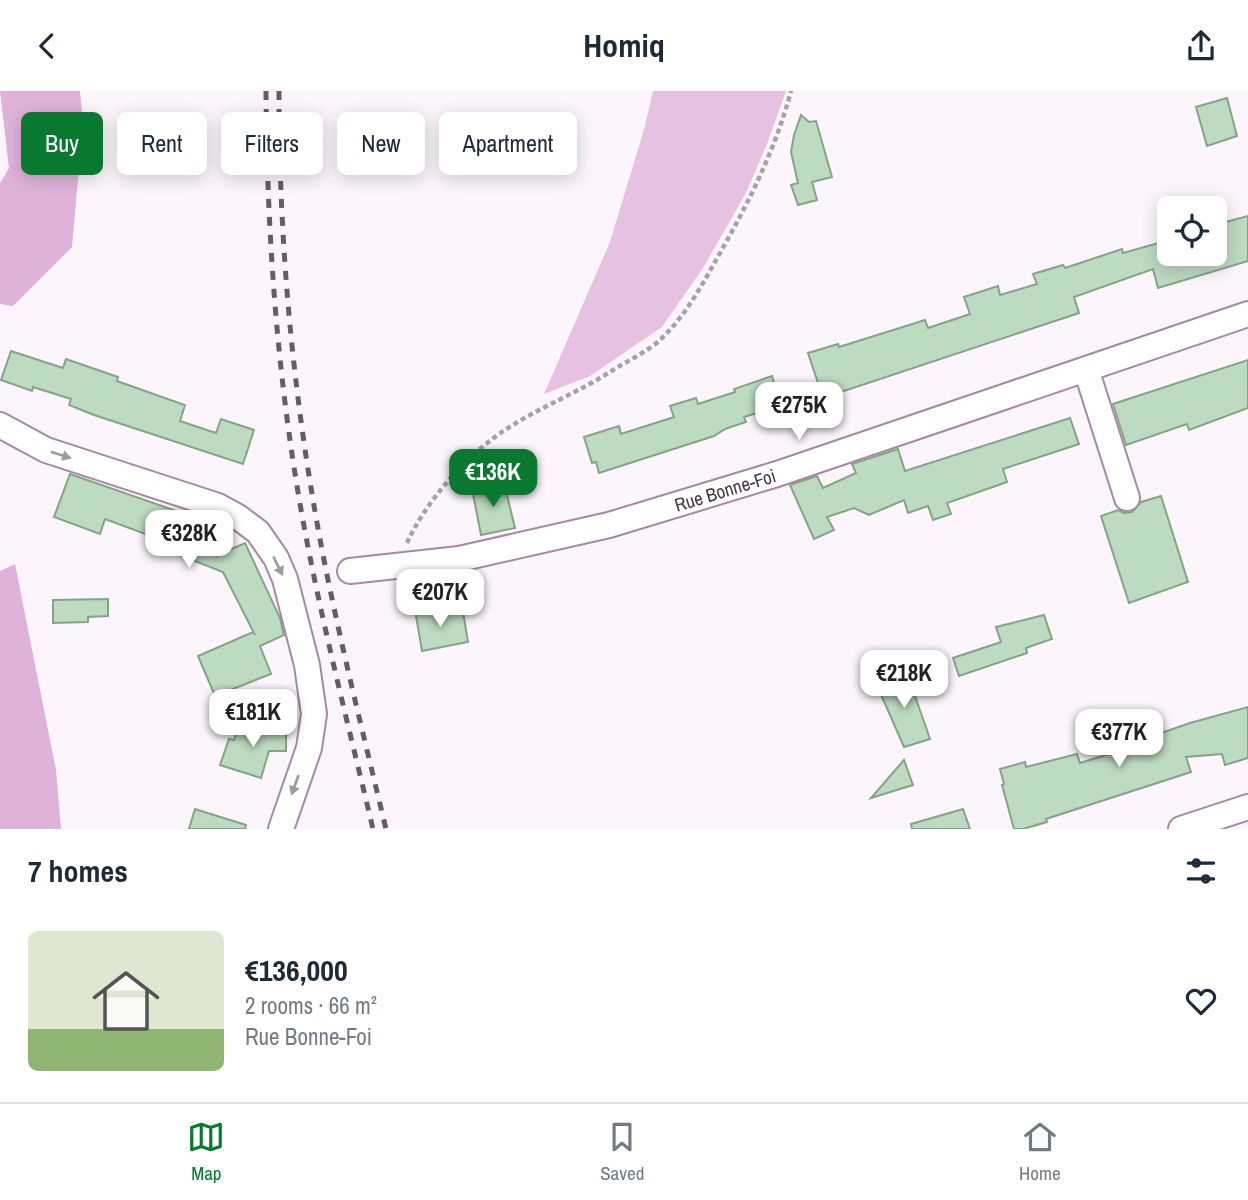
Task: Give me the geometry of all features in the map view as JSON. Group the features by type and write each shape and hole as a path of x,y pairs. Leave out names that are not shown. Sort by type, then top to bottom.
{"street":[{"name":"Rue Bonne-Foi","path":"351,571 459,559 608,525 777,474 1248,314"},
{"path":"1086,369 1127,498"},
{"path":"0,425 46,450 218,506 258,532 285,579 307,665 314,714 309,748 281,829"},
{"path":"1181,829 1248,807"}],"path":[{"path":"397,565 417,520 458,470 500,433 593,383 661,339 695,297 746,208 783,124 791,91"}],"shaded area":[{"path":"0,91 80,91 82,112 21,112 21,175 78,175 72,247 13,306 0,304 0,183 9,168"},
{"path":"653,91 786,91 746,193 703,268 662,327 590,376 544,394 610,242"},
{"path":"15,564 56,770 61,829 0,829 0,571"}],"building":[{"path":"1227,98 1237,136 1207,146 1196,107"},
{"path":"801,115 809,122 816,121 832,177 812,182 817,200 798,205 791,185 798,183 791,152"},
{"path":"1248,216 1248,261 1158,288 1153,269 1074,297 1079,313 823,398 808,353 838,344 839,347 925,320 928,328 970,314 964,297 998,286 1000,295 1037,284 1033,274 1063,265 1065,268 1122,249 1123,253 1157,243 1157,266 1227,266 1227,222"},
{"path":"11,351 63,368 66,359 118,377 117,381 185,405 180,421 216,433 221,419 254,430 243,464 94,415 69,405 71,399 33,387 32,391 1,380"},
{"path":"1248,360 1248,408 1189,430 1187,424 1126,445 1113,404"},
{"path":"772,376 781,406 744,417 746,422 714,436 599,473 596,462 592,463 584,437 619,426 621,434 674,417 670,406 696,398 698,404"},
{"path":"1070,418 1079,444 1003,469 1007,482 947,503 951,514 933,520 928,506 908,513 904,500 869,515 854,508 827,517 834,530 814,539 790,485 817,476 823,488 856,473 852,464 898,449 905,471"},
{"path":"70,474 228,529 218,555 245,543 280,618 284,635 260,646 271,674 215,696 198,656 253,632 255,635 223,572 159,547 149,542 151,536 105,519 100,534 54,517"},
{"path":"504,483 515,528 481,535 472,489"},
{"path":"1161,496 1188,582 1129,603 1101,516 1118,510 1124,513 1132,512 1141,502"},
{"path":"108,599 108,616 88,617 88,622 53,623 53,600"},
{"path":"436,606 438,616 463,612 468,642 422,651 415,610"},
{"path":"1044,615 1052,639 1026,648 1027,653 959,676 953,658 1001,642 996,627"},
{"path":"907,673 930,739 904,747 876,683"},
{"path":"1248,707 1248,758 1225,765 1222,754 1186,757 1191,772 1046,819 1047,822 1014,829 1000,769 1025,762 1026,767 1077,754 1080,763 1148,742 1147,738 1190,723"},
{"path":"239,725 286,728 286,751 269,751 261,778 220,765 229,739 234,740"},
{"path":"904,760 913,785 871,798"},
{"path":"195,809 246,825 245,829 189,829"},
{"path":"963,809 970,829 912,829 911,824"}],"railway":[{"path":"266,91 274,295 291,447 315,581 373,829"},
{"path":"279,91 285,270 305,447 332,598 386,829"}]}
